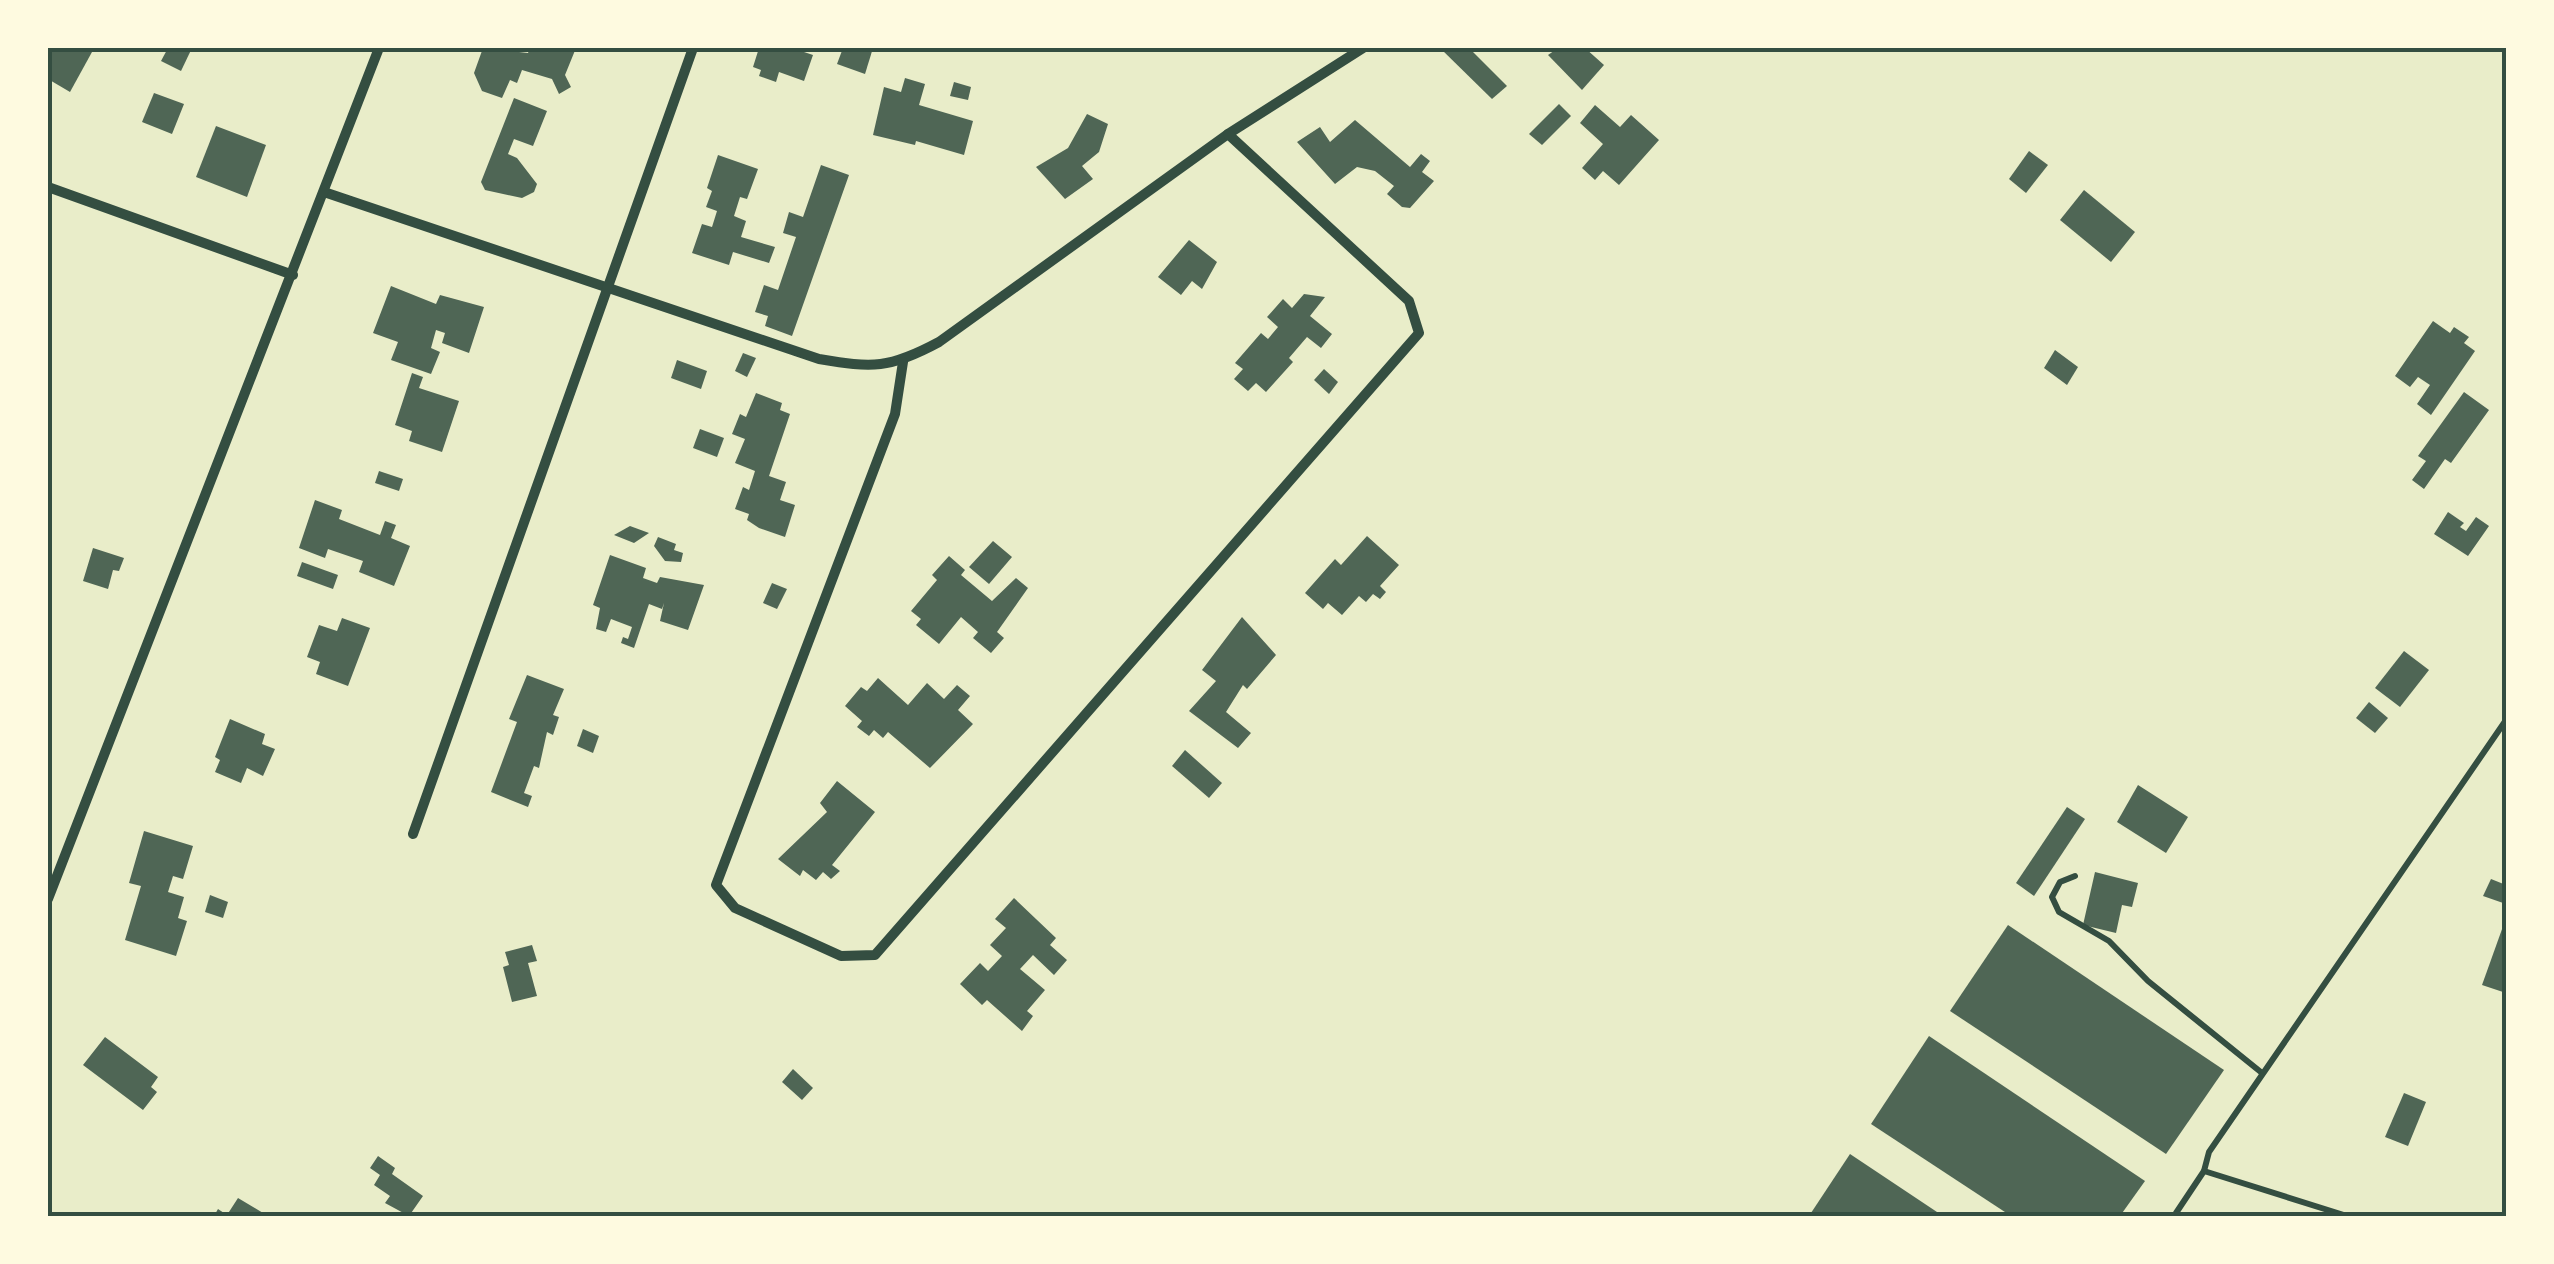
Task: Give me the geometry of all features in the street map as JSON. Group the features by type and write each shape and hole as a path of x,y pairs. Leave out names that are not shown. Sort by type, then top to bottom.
{"street":[{"path":"48,900 379,48"},
{"path":"414,834 693,48"},
{"path":"324,192 818,359 874,369 903,362 939,342 1228,134 1363,48"},
{"path":"903,362 895,414 716,885 735,908 841,956 875,955 1419,333 1409,300 1228,134"},
{"path":"48,187 293,275"}],"lane":[{"path":"2176,1213 2204,1171 2209,1152 2506,720"},
{"path":"2076,876 2060,882 2052,897 2059,912 2080,928 2110,942 2148,981 2262,1073"},
{"path":"2204,1171 2347,1216"}],"building":[{"path":"48,48 84,48 92,52 70,92 48,79"},
{"path":"168,48 192,48 181,71 161,61"},
{"path":"483,48 528,53 530,48 576,48 565,75 571,87 559,94 552,79 522,70 517,83 510,80 502,98 482,91 474,73"},
{"path":"759,48 805,48 804,52 813,55 804,81 779,72 776,82 759,76 761,70 753,67"},
{"path":"843,48 873,48 865,74 837,64"},
{"path":"1440,48 1469,48 1507,86 1492,99"},
{"path":"1558,48 1585,48 1604,65 1582,90 1548,55"},
{"path":"905,78 925,84 919,105 973,121 964,155 916,141 915,145 873,135 884,87 901,92"},
{"path":"954,82 971,87 968,100 950,96"},
{"path":"154,93 184,104 172,134 142,122"},
{"path":"514,98 547,111 533,146 514,139 508,154 517,158 537,184 534,192 522,198 485,190 481,182"},
{"path":"1559,104 1571,116 1542,145 1529,134"},
{"path":"1595,105 1620,127 1631,115 1659,140 1619,185 1603,171 1595,180 1582,168 1603,144 1580,123"},
{"path":"1087,114 1108,124 1099,152 1082,166 1093,179 1065,199 1036,167 1068,148"},
{"path":"1355,120 1410,167 1421,154 1430,161 1422,172 1434,181 1410,208 1402,207 1387,194 1394,186 1375,171 1357,167 1335,184 1297,142 1320,127 1330,142"},
{"path":"216,126 266,145 247,197 196,177"},
{"path":"2029,151 2048,165 2026,193 2009,179"},
{"path":"718,155 758,169 747,199 740,197 734,216 746,221 741,237 775,247 769,263 733,252 729,265 692,253 702,224 712,227 717,211 706,207 712,191 707,188"},
{"path":"821,165 849,175 792,336 765,326 768,316 755,312 764,285 778,290 796,237 783,233 789,212 803,217"},
{"path":"2084,190 2135,232 2111,262 2060,220"},
{"path":"1189,240 1217,262 1202,289 1192,281 1181,295 1158,277"},
{"path":"391,286 436,304 440,295 484,307 469,353 442,343 445,333 436,330 431,348 440,352 431,374 391,360 398,342 373,333"},
{"path":"1304,294 1325,297 1310,316 1332,334 1321,348 1307,337 1289,358 1293,362 1266,392 1256,383 1248,391 1234,379 1243,369 1235,363 1261,333 1268,339 1278,327 1267,317 1283,299 1292,308"},
{"path":"2433,321 2450,333 2454,327 2469,337 2464,343 2475,351 2431,415 2417,404 2430,385 2418,377 2410,387 2395,376"},
{"path":"2055,350 2078,367 2067,385 2044,368"},
{"path":"743,353 756,358 747,377 735,371"},
{"path":"677,360 707,371 701,389 671,378"},
{"path":"1324,369 1338,382 1329,394 1314,380"},
{"path":"412,373 423,377 419,388 459,401 442,452 409,441 412,431 395,425"},
{"path":"2464,392 2489,410 2451,463 2445,459 2424,489 2412,480 2426,461 2418,456"},
{"path":"756,393 782,403 780,410 790,414 769,476 786,482 780,500 795,505 785,537 759,528 747,520 749,514 735,509 743,487 749,490 755,471 735,463 745,439 732,434 740,414 746,417"},
{"path":"700,429 724,438 717,457 693,448"},
{"path":"379,471 403,479 399,491 375,483"},
{"path":"315,500 342,510 339,519 380,535 385,521 396,525 391,538 410,546 394,586 359,572 363,561 328,549 325,558 299,548"},
{"path":"2448,512 2464,523 2460,527 2466,531 2476,517 2489,526 2468,556 2434,534"},
{"path":"630,526 649,533 634,543 614,535"},
{"path":"1367,536 1399,565 1380,586 1386,592 1380,599 1373,594 1366,602 1359,596 1342,615 1328,603 1323,609 1305,593 1335,559 1341,565"},
{"path":"658,537 676,544 674,550 683,553 681,562 665,561 654,546"},
{"path":"993,541 1012,557 989,584 969,567"},
{"path":"93,548 124,558 119,571 113,570 108,589 83,581"},
{"path":"610,555 646,568 643,578 657,583 660,577 704,585 688,630 660,621 664,603 662,609 649,604 634,648 621,643 623,637 628,639 632,627 611,619 606,632 596,629 600,608 593,605"},
{"path":"949,556 965,570 961,575 992,601 1016,578 1028,588 997,632 1004,638 991,653 973,638 978,632 961,617 939,644 916,625 921,619 911,611 937,580 932,575"},
{"path":"302,562 338,575 333,589 297,576"},
{"path":"772,583 787,589 777,609 763,603"},
{"path":"1242,617 1276,655 1247,689 1243,685 1226,712 1251,733 1238,748 1189,711 1216,681 1202,670"},
{"path":"342,618 370,628 348,686 316,674 320,662 307,657 319,625 337,631"},
{"path":"2404,651 2429,670 2400,707 2375,688"},
{"path":"527,675 564,689 553,715 559,717 553,735 547,732 539,768 534,766 524,793 532,796 528,807 491,792 517,722 509,719"},
{"path":"878,678 908,705 927,683 944,699 957,685 970,696 958,710 973,724 930,768 888,732 883,738 874,730 869,736 857,727 862,721 845,706 861,687 867,691"},
{"path":"2369,702 2388,718 2375,733 2356,718"},
{"path":"230,719 265,734 262,744 275,749 263,776 247,768 241,783 215,772 220,760 215,757"},
{"path":"583,729 599,736 593,753 577,746"},
{"path":"1185,750 1222,783 1209,798 1172,766"},
{"path":"837,781 875,812 832,865 840,871 831,879 823,872 816,880 803,870 800,876 778,859 827,812 820,803"},
{"path":"2138,785 2188,817 2166,853 2117,822"},
{"path":"2067,807 2085,819 2034,896 2016,883"},
{"path":"144,831 193,846 183,879 173,876 168,892 184,897 178,918 187,921 176,956 125,940 141,886 129,883"},
{"path":"2095,872 2138,883 2132,907 2122,905 2116,933 2083,925"},
{"path":"2491,879 2506,885 2506,904 2483,896"},
{"path":"210,895 228,902 223,918 205,912"},
{"path":"1014,898 1056,938 1050,945 1067,960 1054,975 1033,955 1020,969 1045,990 1027,1011 1033,1016 1022,1031 987,1000 982,1005 960,984 980,963 988,971 1002,956 990,945 1006,928 995,919"},
{"path":"2506,918 2506,993 2482,985"},
{"path":"2008,925 2224,1070 2166,1154 1950,1011"},
{"path":"532,945 537,961 528,963 537,996 512,1002 503,967 509,965 505,952"},
{"path":"1929,1036 2145,1181 2120,1216 2011,1216 1871,1124"},
{"path":"105,1037 158,1077 151,1087 157,1092 143,1110 83,1065"},
{"path":"793,1069 813,1088 802,1100 782,1082"},
{"path":"2404,1093 2426,1102 2408,1146 2385,1137"},
{"path":"1850,1154 1943,1216 1809,1216"},
{"path":"378,1156 395,1168 392,1174 423,1196 409,1216 385,1203 390,1196 374,1185 380,1175 370,1168"},
{"path":"238,1198 268,1216 214,1216 218,1209 227,1215"}]}
